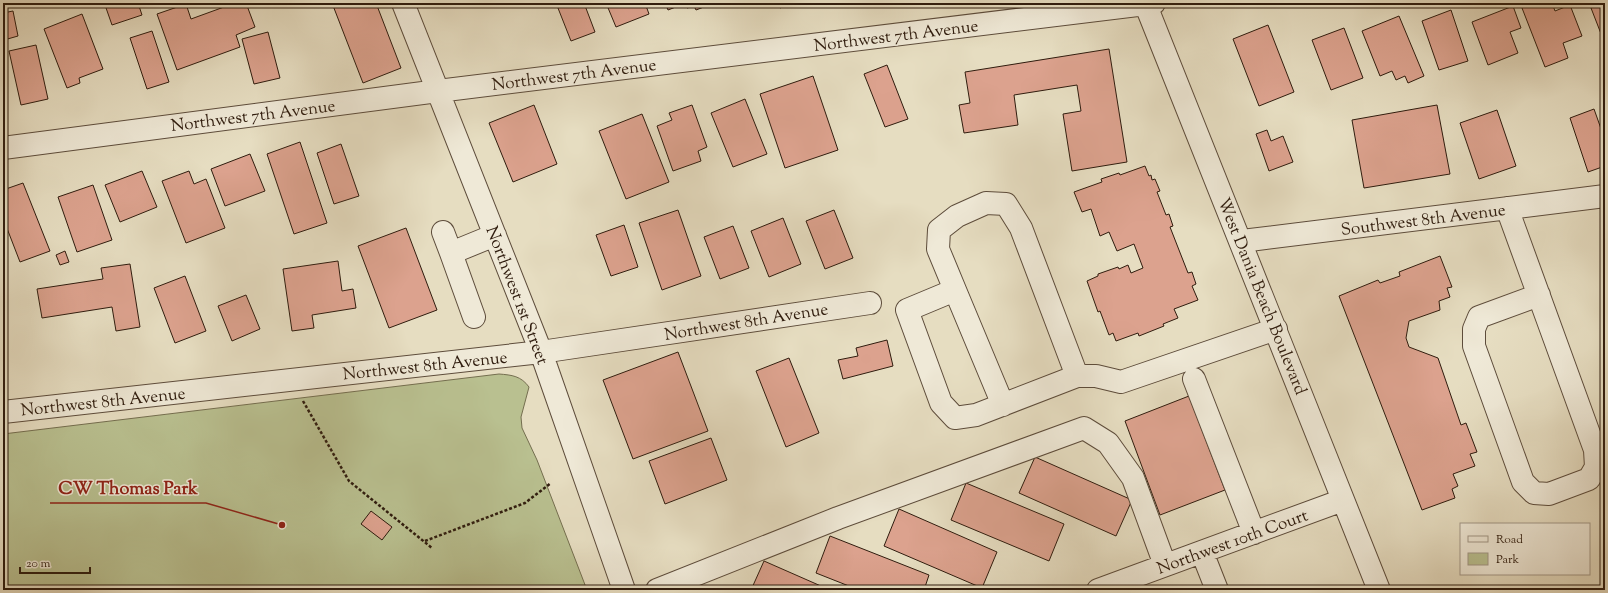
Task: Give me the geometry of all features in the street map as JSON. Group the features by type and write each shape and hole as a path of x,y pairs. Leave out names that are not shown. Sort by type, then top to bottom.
{"street":[{"name":"Northwest 1st Street","path":"403,3 541,352 624,590"},
{"name":"Northwest 7th Avenue","path":"3,148 438,91 1148,3"},
{"name":"West Dania Beach Boulevard","path":"1148,3 1379,590"},
{"name":"Southwest 8th Avenue","path":"1242,241 1605,196"},
{"path":"1003,405 938,249 939,230 957,216 986,203 1006,204 1021,228 1077,376"},
{"path":"1507,208 1539,295 1595,450 1596,467 1589,479 1549,494 1534,493 1523,482 1474,346 1474,329 1479,317 1539,295"},
{"path":"443,232 474,317"},
{"path":"451,253 495,235"},
{"path":"955,290 907,310 940,403 954,418 976,415 1077,376 1096,376 1121,382 1276,329"},
{"name":"Northwest 8th Avenue","path":"3,412 541,352 870,303"},
{"path":"1194,379 1254,533"},
{"path":"657,590 838,518 1084,428 1108,443 1133,478 1165,565"},
{"name":"Northwest 10th Court","path":"1098,590 1344,500"},
{"path":"1202,552 1217,590"}],"path":[{"path":"303,399 304,404 349,481 432,548"},
{"path":"424,542 525,503 551,483"}],"green space":[{"path":"499,374 519,378 529,387 521,417 522,428 537,460 587,590 3,590 3,434"}],"building":[{"path":"112,3 138,3 142,15 112,25 105,5"},
{"path":"235,3 246,3 255,27 236,35 240,47 177,70 157,14 186,4 191,19"},
{"path":"332,3 376,3 401,68 363,83"},
{"path":"556,3 584,3 595,32 571,41"},
{"path":"606,3 645,3 649,14 616,27"},
{"path":"665,3 686,3 668,10"},
{"path":"686,3 708,3 709,5 696,10 694,6 687,8"},
{"path":"778,3 793,3 780,8"},
{"path":"1535,3 1552,3 1555,11 1570,5 1582,36 1563,43 1568,58 1545,67 1522,8"},
{"path":"1605,3 1605,44 1591,8"},
{"path":"1513,6 1521,28 1510,32 1518,53 1488,65 1472,22"},
{"path":"1451,10 1468,61 1439,70 1422,21"},
{"path":"13,11 18,36 4,40 3,44 3,13"},
{"path":"82,14 103,69 79,78 80,83 67,88 44,29"},
{"path":"1399,16 1424,76 1408,83 1405,76 1396,80 1392,71 1380,76 1362,31"},
{"path":"1268,25 1294,92 1259,106 1233,39"},
{"path":"1344,28 1363,78 1331,90 1312,40"},
{"path":"152,31 169,82 147,89 130,38"},
{"path":"268,32 280,78 254,84 242,39"},
{"path":"36,45 48,99 21,105 9,51"},
{"path":"1109,49 1127,162 1072,171 1063,114 1081,111 1077,85 1014,95 1018,125 964,133 959,105 970,103 965,72"},
{"path":"887,65 908,119 885,127 864,74"},
{"path":"813,76 838,150 785,168 760,94"},
{"path":"745,99 767,154 733,167 711,113"},
{"path":"534,105 557,164 513,182 489,123"},
{"path":"692,105 707,147 698,151 701,161 673,171 657,126 672,120 669,113"},
{"path":"1437,105 1450,174 1364,188 1352,120"},
{"path":"1594,109 1605,140 1605,166 1588,172 1570,118"},
{"path":"1497,110 1516,166 1479,179 1460,123"},
{"path":"642,114 669,182 626,199 599,131"},
{"path":"1267,130 1271,141 1283,136 1293,162 1269,171 1256,134"},
{"path":"300,142 327,223 294,234 267,154"},
{"path":"341,144 359,196 334,204 317,153"},
{"path":"250,154 265,191 225,206 211,169"},
{"path":"1145,166 1149,176 1151,175 1152,180 1155,179 1160,191 1157,192 1166,215 1169,214 1173,226 1170,227 1188,273 1192,272 1196,284 1192,286 1198,300 1174,309 1178,318 1163,324 1164,326 1139,336 1138,333 1116,341 1113,333 1109,335 1100,311 1098,312 1087,281 1098,276 1098,274 1118,267 1119,269 1128,265 1131,273 1143,268 1134,244 1117,251 1109,232 1100,236 1091,209 1082,212 1074,192 1102,182 1101,179 1119,173 1120,175"},
{"path":"142,171 157,207 120,222 105,185"},
{"path":"189,171 194,184 206,179 225,228 186,243 162,181"},
{"path":"23,183 50,251 20,262 3,218 3,190"},
{"path":"93,185 112,240 77,252 58,197"},
{"path":"678,210 701,276 662,290 639,223"},
{"path":"834,210 853,258 825,269 806,221"},
{"path":"783,218 801,264 769,277 751,231"},
{"path":"624,225 638,267 611,276 596,235"},
{"path":"733,226 749,268 720,279 704,237"},
{"path":"406,228 437,310 389,328 358,246"},
{"path":"65,251 69,262 60,265 56,255"},
{"path":"1440,256 1452,287 1447,288 1450,297 1439,301 1440,310 1409,321 1406,338 1409,347 1438,358 1461,425 1466,423 1477,452 1470,454 1475,466 1453,474 1458,486 1452,489 1455,498 1422,510 1339,296 1378,280 1380,283 1400,276 1399,272"},
{"path":"338,261 342,291 353,289 356,308 312,315 314,328 292,331 283,269"},
{"path":"130,264 140,327 116,331 112,307 42,318 37,289 103,279 101,268"},
{"path":"185,276 206,331 175,343 154,288"},
{"path":"246,295 260,329 232,341 218,306"},
{"path":"887,340 893,366 843,379 838,360 858,356 856,348"},
{"path":"678,352 708,431 633,459 603,380"},
{"path":"789,358 819,433 786,447 756,371"},
{"path":"1189,396 1225,490 1160,515 1125,421"},
{"path":"711,438 727,480 665,504 649,461"},
{"path":"1035,457 1132,500 1116,536 1019,493"},
{"path":"966,483 1064,524 1049,561 951,520"},
{"path":"899,509 997,552 982,588 884,546"},
{"path":"371,511 392,527 382,540 361,524"},
{"path":"830,536 929,575 924,590 859,590 816,573"},
{"path":"764,561 830,590 751,590"}],"place":[{"name":"CW Thomas Park","path":"282,525"}]}
